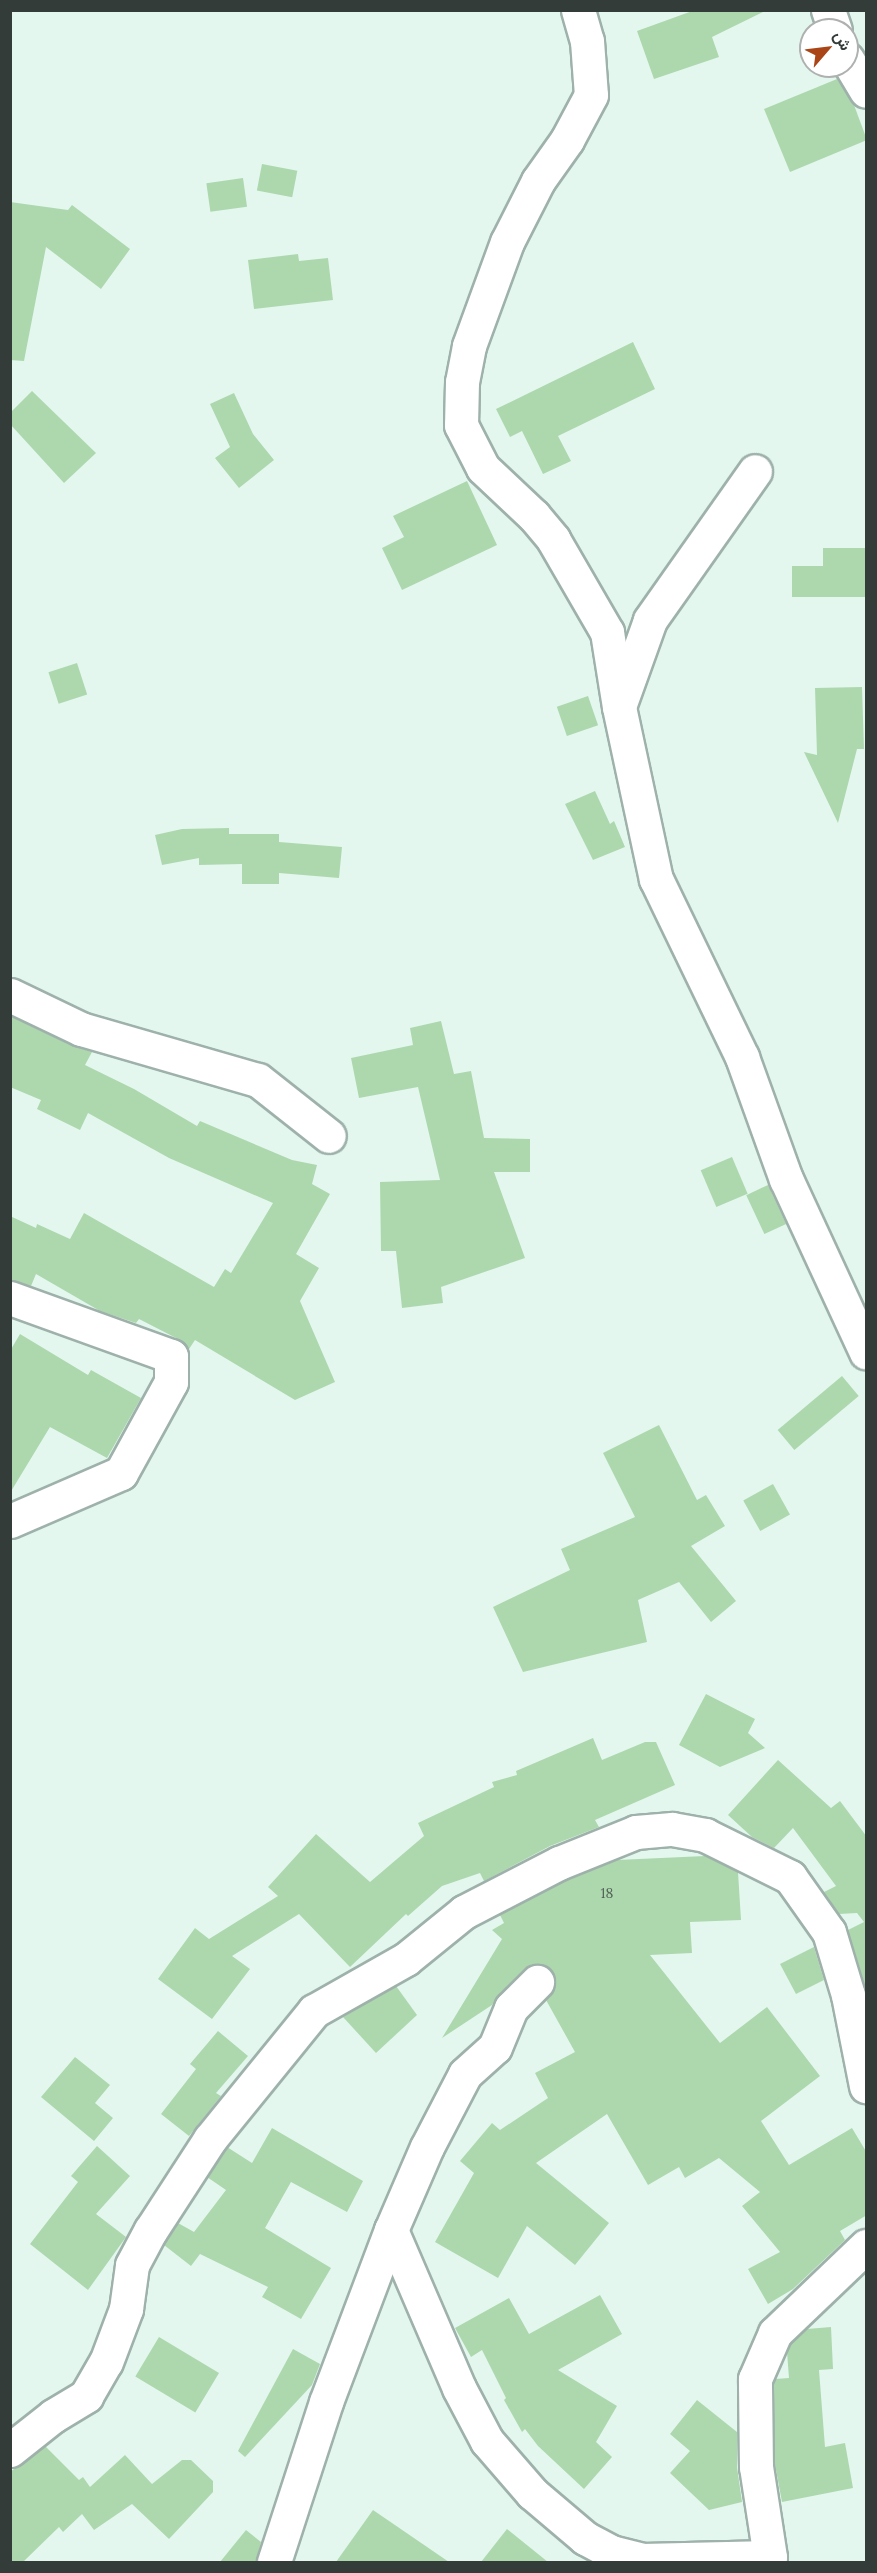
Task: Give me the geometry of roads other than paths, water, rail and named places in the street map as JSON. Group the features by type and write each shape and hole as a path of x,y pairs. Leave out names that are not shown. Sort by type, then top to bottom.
{"street":[{"path":"578,10 587,41 591,95 567,140 538,181 507,242 469,346 462,382 460,425 483,468 534,516 553,539 608,632 619,707 656,879 742,1057 786,1179 867,1352"},
{"path":"859,78 867,91"},
{"path":"619,707 650,620 755,471"},
{"path":"10,994 81,1029 258,1080 329,1136"},
{"path":"10,1298 171,1356 171,1382 121,1473 10,1521"},
{"path":"10,2450 53,2416 86,2396 106,2362 126,2309 132,2265 151,2230 210,2139 314,2011 406,1959 464,1912 559,1863 636,1832 672,1829 705,1835 790,1877 829,1932 848,1995 867,2086"},
{"path":"274,2562 327,2402 391,2230 427,2147 465,2074 495,2047 511,2008 537,1982"},
{"path":"391,2230 459,2388 487,2441 532,2493 585,2538 611,2552 642,2561 770,2557 756,2467 755,2379 775,2333 867,2246"}]}
